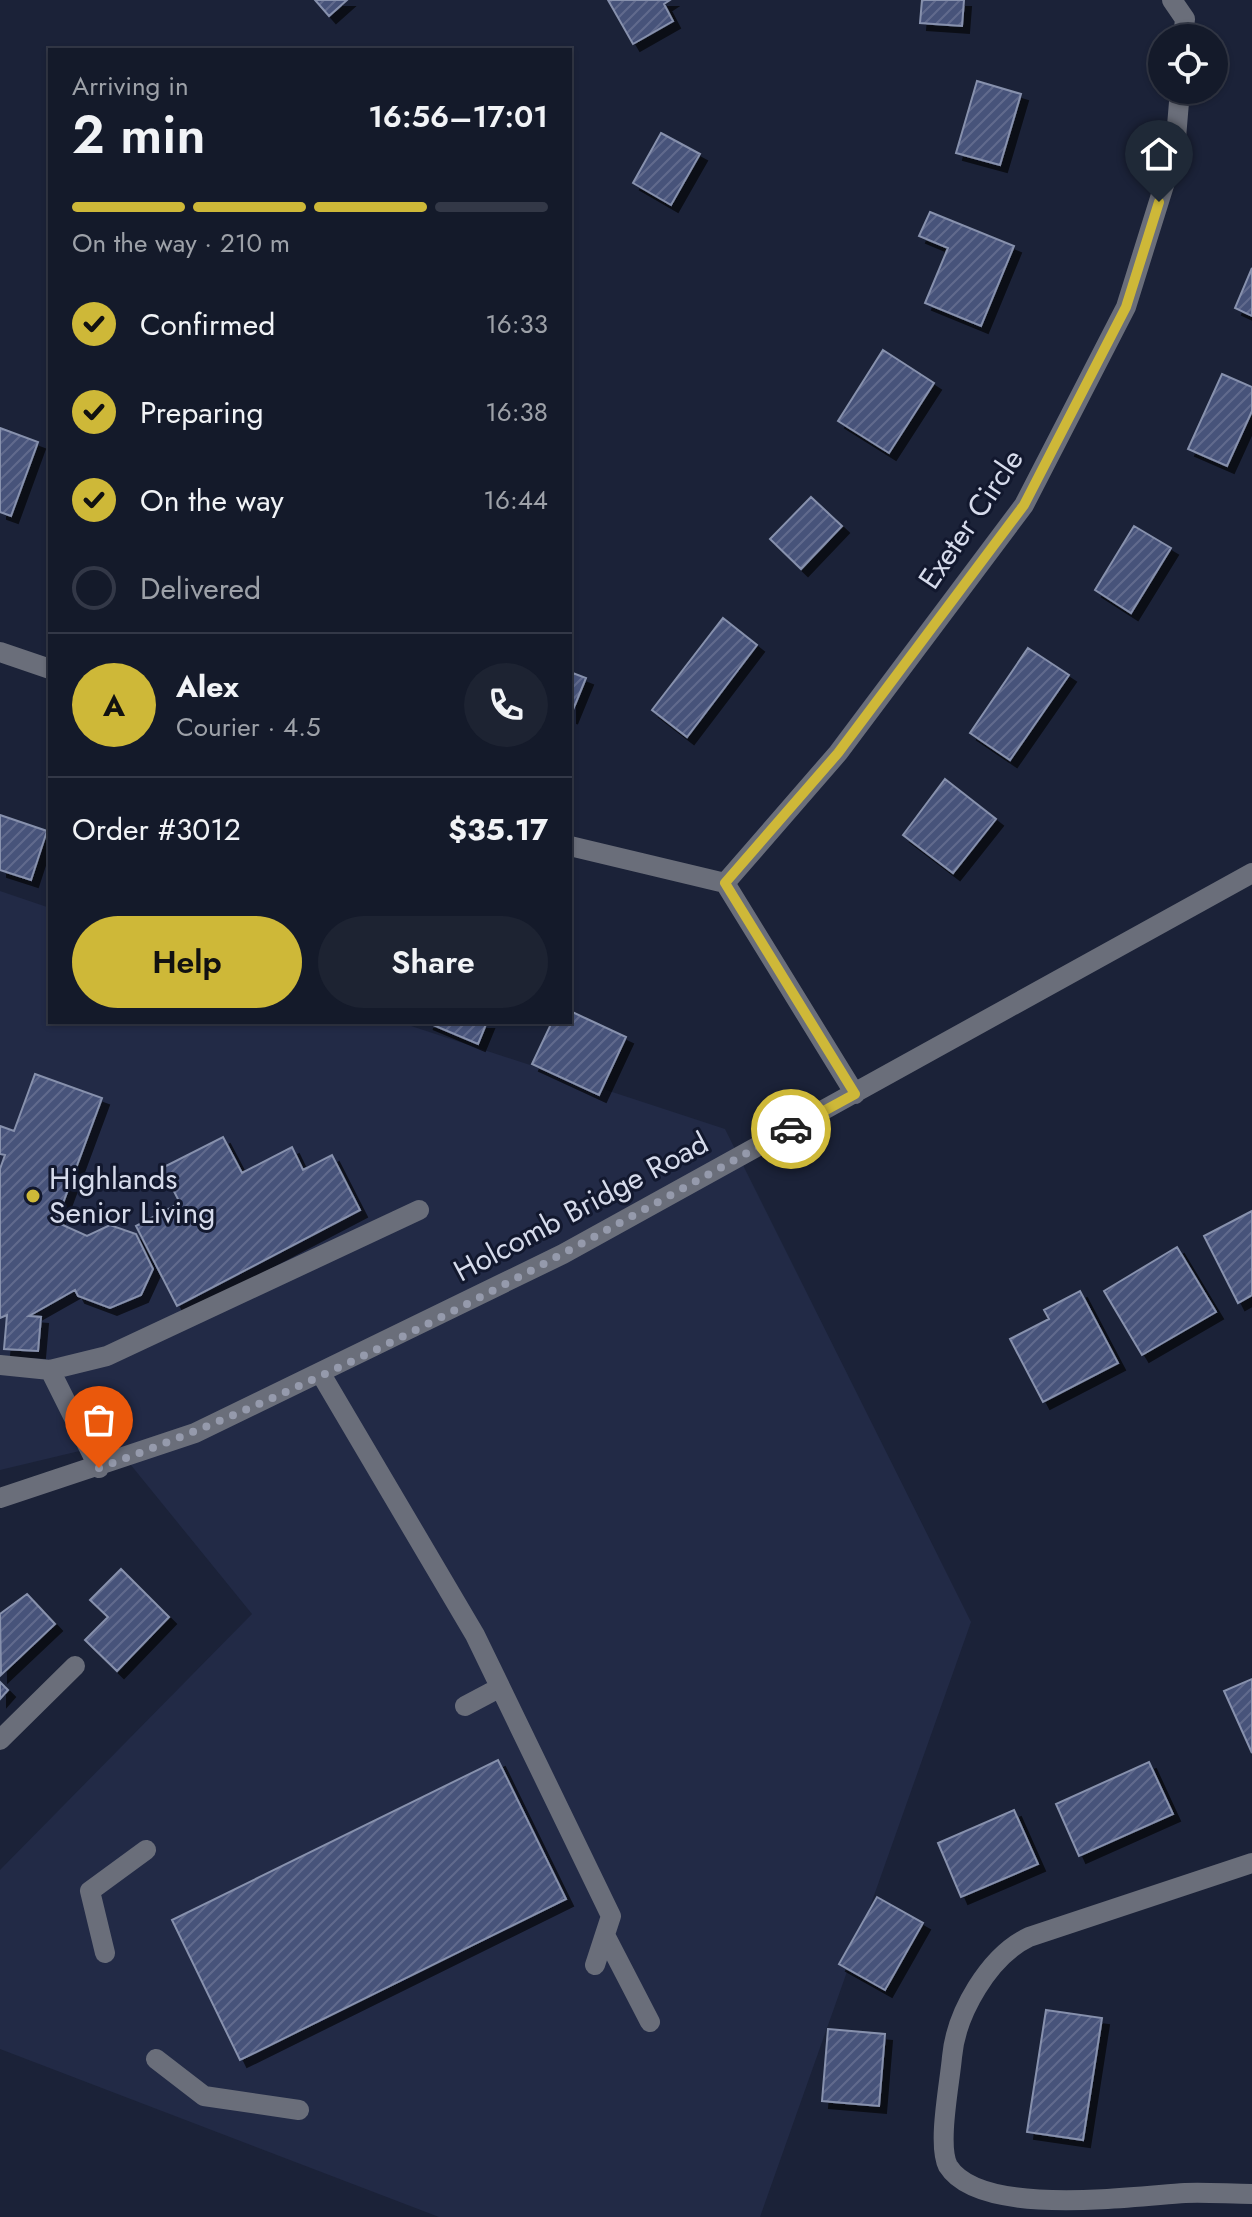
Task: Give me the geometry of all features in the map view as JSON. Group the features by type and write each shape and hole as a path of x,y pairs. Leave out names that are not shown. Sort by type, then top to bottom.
{"street":[{"path":"1172,0 1185,19 1184,24"},
{"name":"Exeter Circle","path":"725,883 838,753 1024,505 1126,307 1175,150 1179,104"},
{"path":"0,652 48,668"},
{"path":"572,846 725,883 855,1094"},
{"name":"Holcomb Bridge Road","path":"0,1498 99,1468 195,1433 563,1254 1252,873"},
{"path":"0,1365 50,1370 107,1356 419,1210"},
{"path":"50,1370 99,1468"},
{"path":"321,1374 475,1635 611,1916 595,1965"},
{"path":"0,1740 75,1666"},
{"path":"465,1706 499,1688"},
{"path":"105,1953 90,1891 146,1850"},
{"path":"1252,1863 1029,1937 1004,1954 969,2004 953,2049 944,2145 947,2165 969,2191 984,2197 1049,2205 1188,2193 1252,2194"},
{"path":"605,1935 650,2022"},
{"path":"156,2059 204,2096 299,2110"}],"shaded area":[{"path":"0,891 48,907 48,1024 405,1024 725,1129 971,1622 760,2217 439,2217 0,2049 0,1870 252,1614 113,1443 0,1470"}],"building":[{"path":"315,0 347,0 329,16"},
{"path":"608,0 670,0 664,4 673,21 633,44"},
{"path":"922,0 964,0 962,26 920,23"},
{"path":"977,81 1021,94 1000,165 956,153"},
{"path":"661,133 700,154 671,205 633,183"},
{"path":"930,212 1014,246 981,326 925,303 948,248 919,236"},
{"path":"1252,268 1252,316 1235,308"},
{"path":"883,350 934,383 889,453 838,421"},
{"path":"1222,374 1252,387 1252,411 1227,466 1188,449"},
{"path":"0,428 38,442 11,516 0,512"},
{"path":"811,497 842,526 801,569 770,539"},
{"path":"1134,526 1171,548 1131,613 1095,590"},
{"path":"723,618 757,645 687,737 652,710"},
{"path":"1028,648 1069,675 1010,760 970,733"},
{"path":"572,673 586,678 572,712"},
{"path":"945,779 996,819 953,873 903,835"},
{"path":"0,815 47,831 31,880 0,870"},
{"path":"572,1012 626,1037 599,1095 532,1064 551,1024 572,1024"},
{"path":"431,1024 486,1024 478,1044"},
{"name":"Highlands Senior Living","path":"35,1074 102,1098 56,1222 87,1236 110,1225 136,1234 153,1269 141,1295 110,1308 78,1296 75,1290 29,1316 41,1317 38,1351 4,1349 7,1315 0,1318 0,1169 5,1155 0,1154 0,1126 14,1131"},
{"path":"223,1137 242,1173 292,1147 303,1170 332,1155 360,1210 177,1306 136,1226 180,1203 162,1168"},
{"path":"1252,1211 1252,1295 1238,1303 1204,1236"},
{"path":"1177,1247 1216,1312 1142,1355 1104,1291"},
{"path":"1080,1291 1118,1363 1043,1402 1010,1339 1049,1319 1044,1310"},
{"path":"121,1569 169,1617 117,1671 85,1640 108,1617 90,1600"},
{"path":"27,1594 55,1624 1,1675 0,1614"},
{"path":"1252,1679 1252,1753 1224,1691"},
{"path":"0,1682 8,1690 0,1699"},
{"path":"498,1760 566,1899 240,2060 172,1920"},
{"path":"1149,1762 1173,1814 1079,1856 1056,1804"},
{"path":"1014,1810 1038,1864 961,1897 938,1843"},
{"path":"877,1897 923,1923 885,1990 839,1964"},
{"path":"1046,2010 1102,2018 1083,2140 1027,2132"},
{"path":"828,2029 885,2034 879,2106 822,2101"}],"way so far":[{"path":"99,1468 195,1433 348,1361 563,1254 791,1129"}],"place":[{"name":"Highlands Senior Living","path":"33,1196"}],"route":[{"path":"791,1129 855,1094 725,883 838,753 1024,505 1126,307 1159,202"}]}
